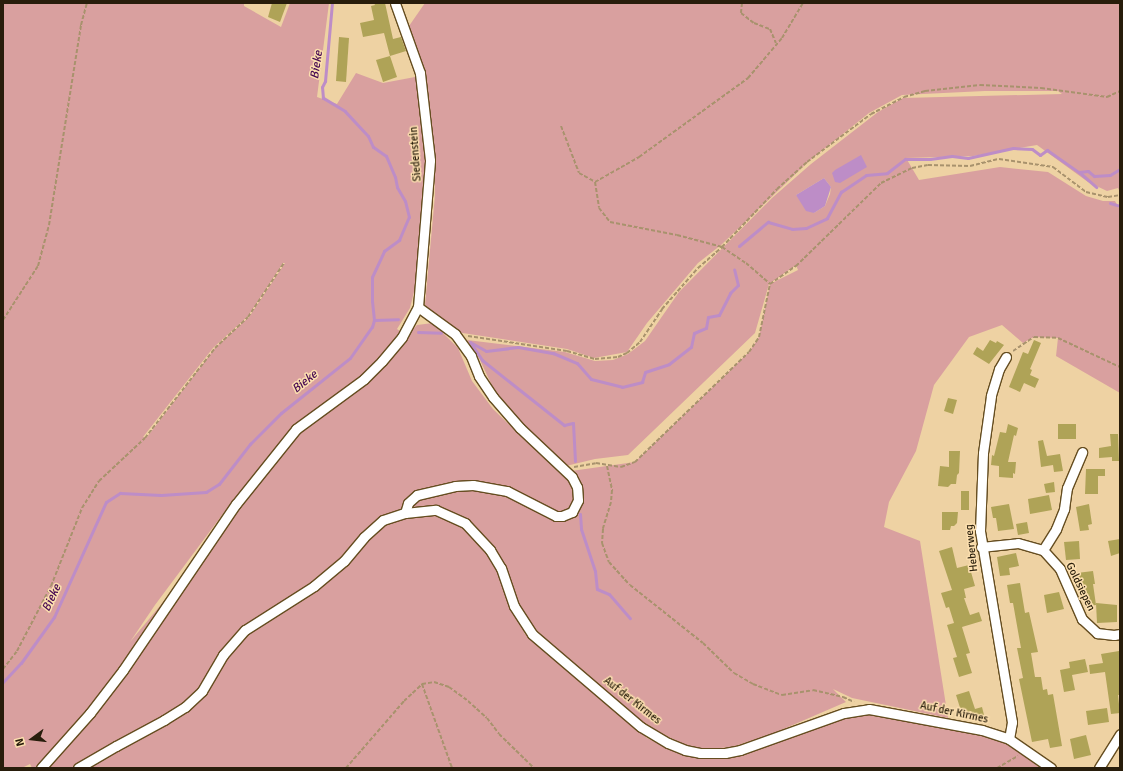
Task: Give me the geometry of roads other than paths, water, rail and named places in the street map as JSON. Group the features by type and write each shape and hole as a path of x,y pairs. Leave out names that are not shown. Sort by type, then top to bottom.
{"street":[{"name":"Siedenstein","path":"395,3 420,73 430,160 428,205 418,307"},
{"path":"41,768 90,713 123,670 181,581 236,504 296,429 364,379 402,337 418,307 456,334 471,356 479,376 493,398 520,428 565,469 572,477 578,493 576,506 568,515 556,516 507,491 473,485 455,486 417,495 408,503 405,513"},
{"name":"Heberweg","path":"1006,357 999,370 991,396 983,453 980,531 1012,722 1009,739"},
{"path":"982,547 1018,543 1043,550 1056,529 1064,509 1068,488 1082,452"},
{"name":"Auf der Kirmes","path":"78,768 185,707 202,691 223,655 245,630 314,586 344,561 364,537 383,520 405,513 436,510 464,523 490,550 501,568 514,606 532,634 641,727 668,743 685,750 700,753 725,753 740,750 844,713 870,709 982,730 1009,739 1051,768"},
{"name":"Goldsiepen","path":"1043,550 1060,569 1082,619 1097,633 1114,635 1120,634"},
{"path":"1099,768 1120,734"}],"waterway":[{"name":"Bieke","path":"3,682 21,663 54,617 106,502 120,493 161,495 206,492 219,484 250,444 281,413 350,358 372,327 374,320 372,277 384,251 399,240 409,217 405,201 397,187 395,177 386,156 373,147 368,136 345,111 323,98 322,87 325,81 332,3"},
{"path":"739,246 768,222 792,229 806,228 827,218 841,192 866,175 887,173 905,159 930,159 952,156 968,158 1013,148 1032,149 1040,155 1047,150 1079,172 1096,187"},
{"path":"1079,172 1088,171 1094,176 1110,175 1120,169"},
{"path":"1110,203 1120,206"},
{"path":"470,342 486,351 518,347 553,353 577,363 591,379 622,387 642,382 645,372 669,364 691,347 694,333 706,328 708,317 719,315 730,293 738,285 734,269"},
{"path":"374,320 398,319"},
{"path":"418,332 441,333"},
{"path":"470,342 482,360 564,425 573,423 575,461"},
{"path":"580,514 581,529 595,571 597,589 609,594 630,618"}]}
